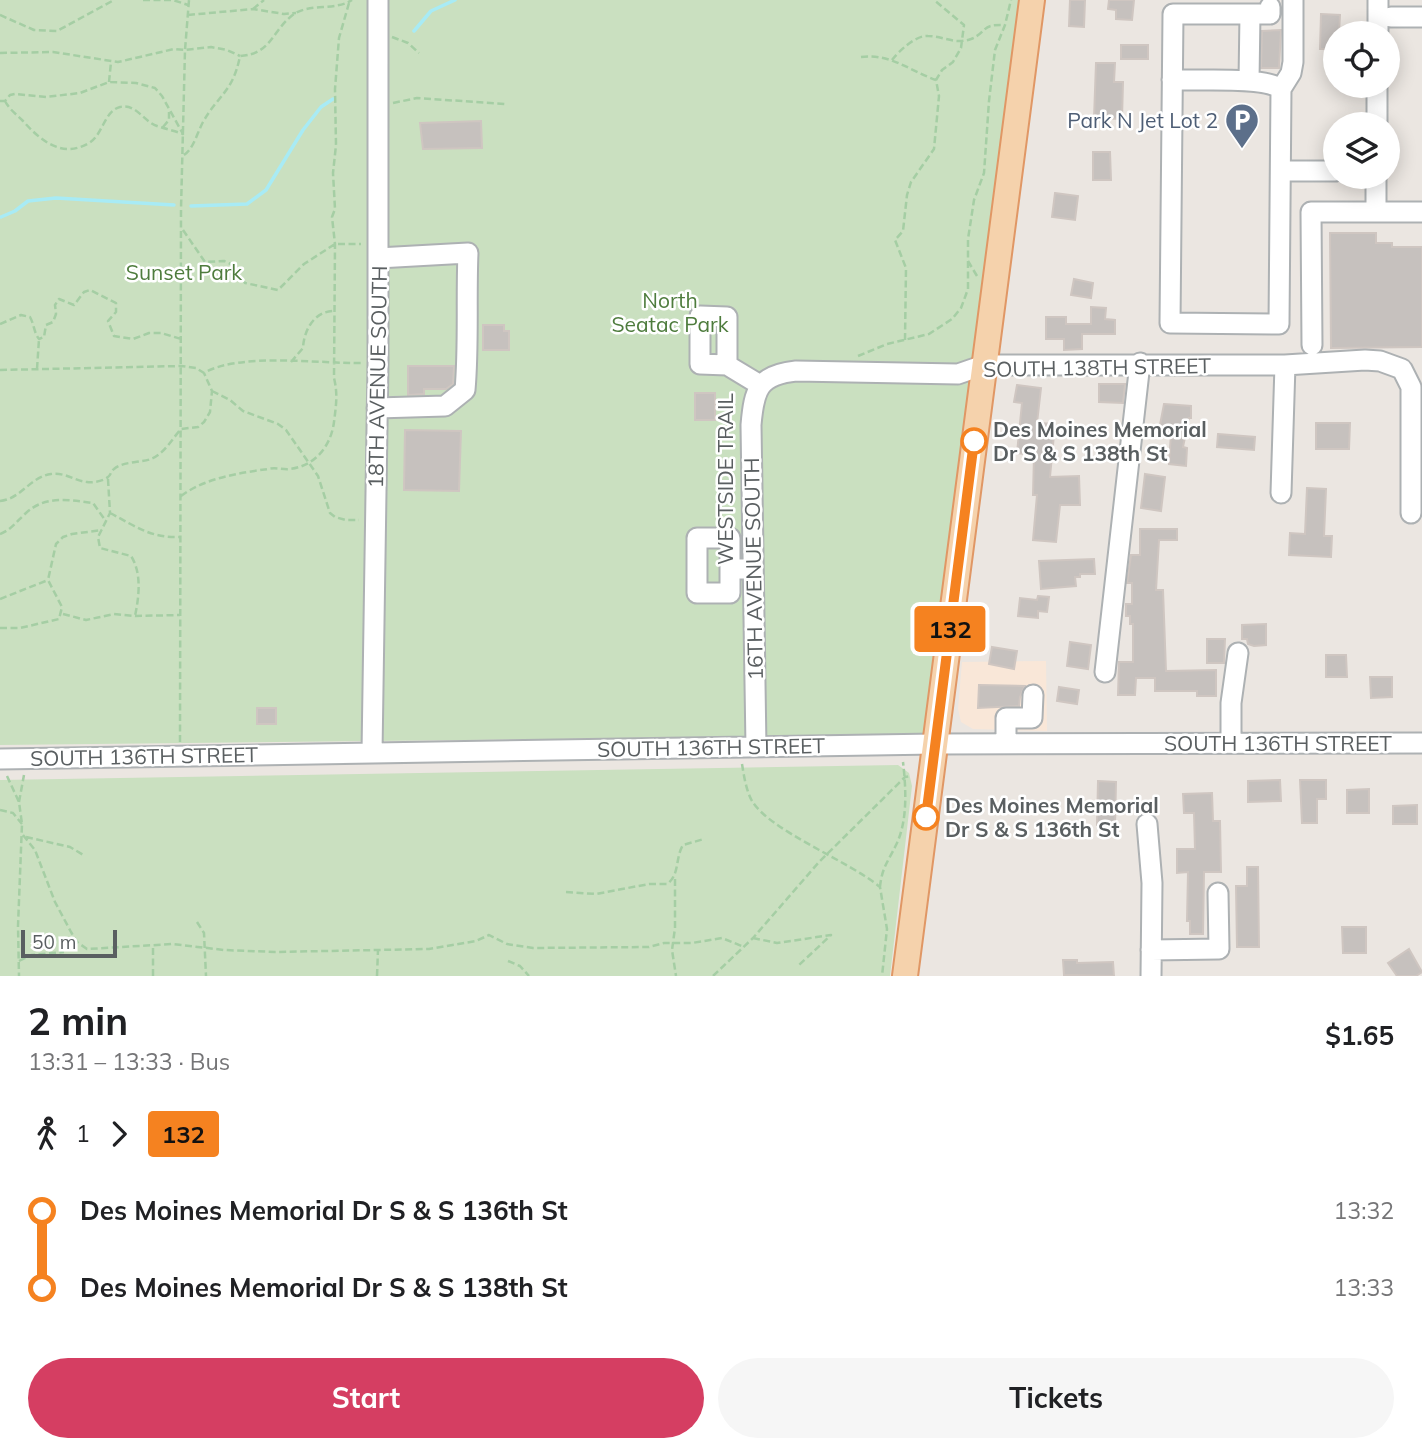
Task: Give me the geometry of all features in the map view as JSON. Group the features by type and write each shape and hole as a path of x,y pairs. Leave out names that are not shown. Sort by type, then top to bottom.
{"main road":[{"path":"905,976 1032,0"}],"street":[{"name":"18TH AVENUE SOUTH","path":"372,753 378,362 378,0"},
{"path":"1270,11 1250,14 1173,14 1170,323 1279,324 1281,89 1291,73 1293,62 1293,0"},
{"path":"1378,0 1378,21"},
{"path":"1249,81 1250,14"},
{"path":"1391,17 1422,17"},
{"path":"1172,80 1249,81 1273,83 1281,89"},
{"path":"1281,171 1323,171"},
{"path":"1376,189 1376,212"},
{"path":"1312,345 1311,212 1422,212"},
{"path":"377,408 445,406 465,390 467,358 467,253 378,251"},
{"name":"SOUTH 138TH STREET","path":"758,388 775,374 796,370 958,373 984,365 1284,365 1365,360 1390,363 1402,369 1411,387 1410,513"},
{"path":"1105,673 1140,363"},
{"path":"727,365 758,388"},
{"path":"1282,493 1284,365"},
{"name":"16TH AVENUE SOUTH","path":"749,747 754,569 751,425 758,388"},
{"path":"730,569 754,569"},
{"path":"1231,743 1231,703 1238,653"},
{"path":"1006,744 1006,718 1032,718 1033,695"},
{"name":"SOUTH 136TH STREET","path":"4,768 180,755 935,744 1422,743"},
{"path":"1147,824 1152,883 1151,976"},
{"path":"1151,950 1219,949 1218,893"}],"path":[{"path":"0,15 34,30 57,31 114,0"},
{"path":"143,0 189,2 185,50 181,229 180,755"},
{"path":"253,9 264,0"},
{"path":"905,340 906,268 895,240 903,230 911,182 934,149 939,96 936,80 942,70 953,62 964,39 964,25 934,0"},
{"path":"853,358 929,334 952,319 961,307 968,289 968,239 974,200 984,173 995,50 1011,0"},
{"path":"181,496 218,478 267,469 295,468 311,463 327,445 333,430 338,398 334,379 335,244 332,217 335,209 333,173 337,145 335,89 339,38 351,1 296,13 284,14 253,9 187,15"},
{"path":"0,53 52,52 111,62 132,60 174,48 185,50 211,47 240,56 253,55 264,49 296,13"},
{"path":"284,14 287,21"},
{"path":"892,60 918,38 927,35 952,42 971,39 987,26 1005,25"},
{"path":"379,36 400,39 419,53"},
{"path":"861,57 873,55 892,60 936,80"},
{"path":"183,156 190,151 204,120 229,89 240,56"},
{"path":"109,82 111,62"},
{"path":"5,101 15,94 46,97 80,93 109,82 136,83 155,88 183,134"},
{"path":"380,104 417,98 505,103"},
{"path":"0,101 5,101 38,138 49,145 62,148 76,148 89,143 98,135 114,110 122,107 131,107 155,126 183,134"},
{"path":"163,127 169,120 169,108"},
{"path":"181,229 191,239 205,262 224,261 236,269 245,283 278,290 304,264 335,244 378,251"},
{"path":"39,339 44,337 46,325 53,322 55,305 60,299 75,305 84,292 90,290 116,303 116,312 108,321 114,336 133,340 149,333 161,333 181,339"},
{"path":"290,362 303,348 303,341 315,317 324,311 334,311"},
{"path":"0,324 21,315 30,317 39,339 37,369"},
{"path":"204,373 217,366 239,363 378,362"},
{"path":"0,370 181,366 196,368 204,373 212,391 212,402 204,422 198,428 181,429 162,452 153,458 121,465 113,469 108,478 110,513 98,537 100,548 131,556 136,564 138,594 135,616"},
{"path":"212,391 230,400 243,411 278,424 286,430 311,463 323,488 330,513 335,517 346,520 375,520"},
{"path":"0,501 15,498 33,480 51,474 65,474 87,482 108,478"},
{"path":"0,534 34,506 47,500 68,499 93,503 105,520"},
{"path":"110,513 150,535 181,537"},
{"path":"0,628 20,628 59,619 59,600 48,580 56,544 63,537 102,530"},
{"path":"0,599 48,580"},
{"path":"61,614 86,620 114,614 180,615"},
{"path":"749,747 742,762 748,792 760,810 779,825 880,887"},
{"path":"882,976 887,929 880,887 882,870 896,845 901,826 904,762"},
{"path":"4,768 19,802 25,836 77,943 87,949 153,945 275,952 378,950 444,947 476,941 489,935 507,944 533,948 649,947 672,942 692,943 722,938 744,947"},
{"path":"19,802 24,775"},
{"path":"713,976 753,938 805,877 905,777"},
{"path":"0,810 13,813 22,824"},
{"path":"25,836 69,847 85,856"},
{"path":"19,976 19,886 25,836"},
{"path":"676,976 672,942 677,856 683,845 704,839"},
{"path":"566,892 596,894 649,884 667,884 675,876"},
{"path":"197,922 204,933 206,976"},
{"path":"753,938 777,943 831,935 798,966"},
{"path":"153,945 153,976"},
{"path":"377,976 378,950"},
{"path":"18,961 31,955 64,951"},
{"path":"508,961 520,966 529,976"}],"shaded area":[{"path":"1046,661 1047,731 973,729 961,722 958,709 962,662"}],"green space":[{"name":"North Seatac Park","path":"0,0 1022,0 930,735 0,745"},
{"path":"898,765 909,773 912,786 890,976 0,976 0,780"}],"building":[{"path":"1070,0 1085,0 1084,27 1069,26"},
{"path":"1109,0 1134,0 1132,20 1116,19 1116,10 1108,9"},
{"path":"1321,14 1340,15 1340,21 1323,21 1323,49 1320,49"},
{"path":"1281,30 1279,68 1261,68 1262,31"},
{"path":"1121,45 1148,45 1148,59 1121,59"},
{"path":"1096,63 1115,63 1114,82 1123,82 1122,119 1094,118"},
{"path":"481,121 482,148 423,149 420,123"},
{"path":"1093,152 1110,152 1111,180 1093,180"},
{"path":"1055,193 1078,196 1075,220 1052,217"},
{"path":"1330,233 1376,233 1376,243 1392,243 1392,247 1422,247 1422,347 1331,348"},
{"path":"1074,279 1093,283 1091,298 1071,295"},
{"path":"1091,307 1106,308 1105,319 1115,320 1115,334 1082,334 1082,349 1064,350 1064,339 1046,339 1046,317 1066,317 1066,324 1091,324"},
{"path":"483,325 504,325 504,331 509,331 509,350 483,350"},
{"path":"408,366 454,366 453,384 446,389 424,389 424,394 408,395"},
{"path":"1099,384 1125,384 1123,403 1099,402"},
{"path":"1017,385 1041,388 1037,423 1055,424 1050,477 1079,476 1080,505 1060,505 1056,542 1033,540 1037,495 1033,495 1034,455 1017,453 1022,403 1014,402"},
{"path":"695,393 715,393 715,420 695,420"},
{"path":"1164,404 1191,406 1191,418 1183,447 1187,448 1186,466 1169,464 1171,433 1159,430"},
{"path":"1316,423 1350,423 1349,449 1316,449"},
{"path":"405,430 461,431 459,491 404,490"},
{"path":"1218,434 1255,437 1254,450 1217,447"},
{"path":"1145,474 1165,477 1161,511 1141,508"},
{"path":"1307,488 1326,489 1324,536 1332,536 1331,557 1289,555 1290,533 1305,534"},
{"path":"1140,529 1177,529 1177,540 1159,540 1156,590 1163,590 1166,671 1216,670 1216,696 1197,696 1197,691 1155,691 1155,678 1136,678 1135,695 1118,695 1119,662 1133,662 1133,624 1130,624 1130,616 1126,616 1126,604 1132,604 1132,583 1127,583 1131,555 1140,555"},
{"path":"1094,559 1095,574 1080,574 1080,577 1075,577 1076,586 1041,589 1039,561"},
{"path":"1038,596 1049,597 1047,612 1038,611 1038,618 1018,616 1020,598 1037,600"},
{"path":"1266,624 1266,645 1254,646 1248,644 1247,639 1242,639 1242,625"},
{"path":"1207,639 1225,639 1224,663 1207,663"},
{"path":"1070,642 1091,645 1088,669 1067,666"},
{"path":"992,647 1017,651 1014,669 989,664"},
{"path":"1326,655 1346,655 1347,677 1326,677"},
{"path":"1370,677 1392,677 1392,697 1371,698"},
{"path":"979,685 1025,686 1019,706 978,708"},
{"path":"1059,687 1079,690 1077,704 1057,701"},
{"path":"257,708 276,708 276,724 257,724"},
{"path":"1280,780 1281,801 1248,802 1248,781"},
{"path":"1300,780 1326,780 1326,799 1317,799 1317,823 1302,823"},
{"path":"1098,781 1116,782 1115,826 1097,825"},
{"path":"1369,789 1369,813 1347,813 1347,790"},
{"path":"1212,793 1213,821 1220,821 1221,872 1204,872 1203,934 1190,934 1190,921 1187,921 1188,872 1177,873 1177,849 1195,849 1194,813 1184,813 1183,794"},
{"path":"1417,805 1417,824 1393,824 1393,806"},
{"path":"1247,867 1258,867 1259,947 1237,947 1236,886 1247,886"},
{"path":"1342,927 1366,927 1366,953 1343,953"},
{"path":"1409,949 1422,972 1416,976 1397,976 1388,963"},
{"path":"1063,960 1077,960 1077,963 1113,962 1114,976 1064,975"}],"waterway":[{"path":"414,31 431,11 455,0"},
{"path":"191,206 247,204 266,190 303,130 321,107 333,99"},
{"path":"1,217 28,201 56,198 174,205"}],"bus line":[{"name":"132","path":"926,817 974,441"}],"place":[{"name":"Park N Jet Lot 2","path":"1242,150"},
{"name":"Des Moines Memorial Dr S & S 138th St","path":"974,441"},
{"name":"Des Moines Memorial Dr S & S 136th St","path":"926,817"}],"park label":[{"name":"Sunset Park","path":"184,272"}]}
